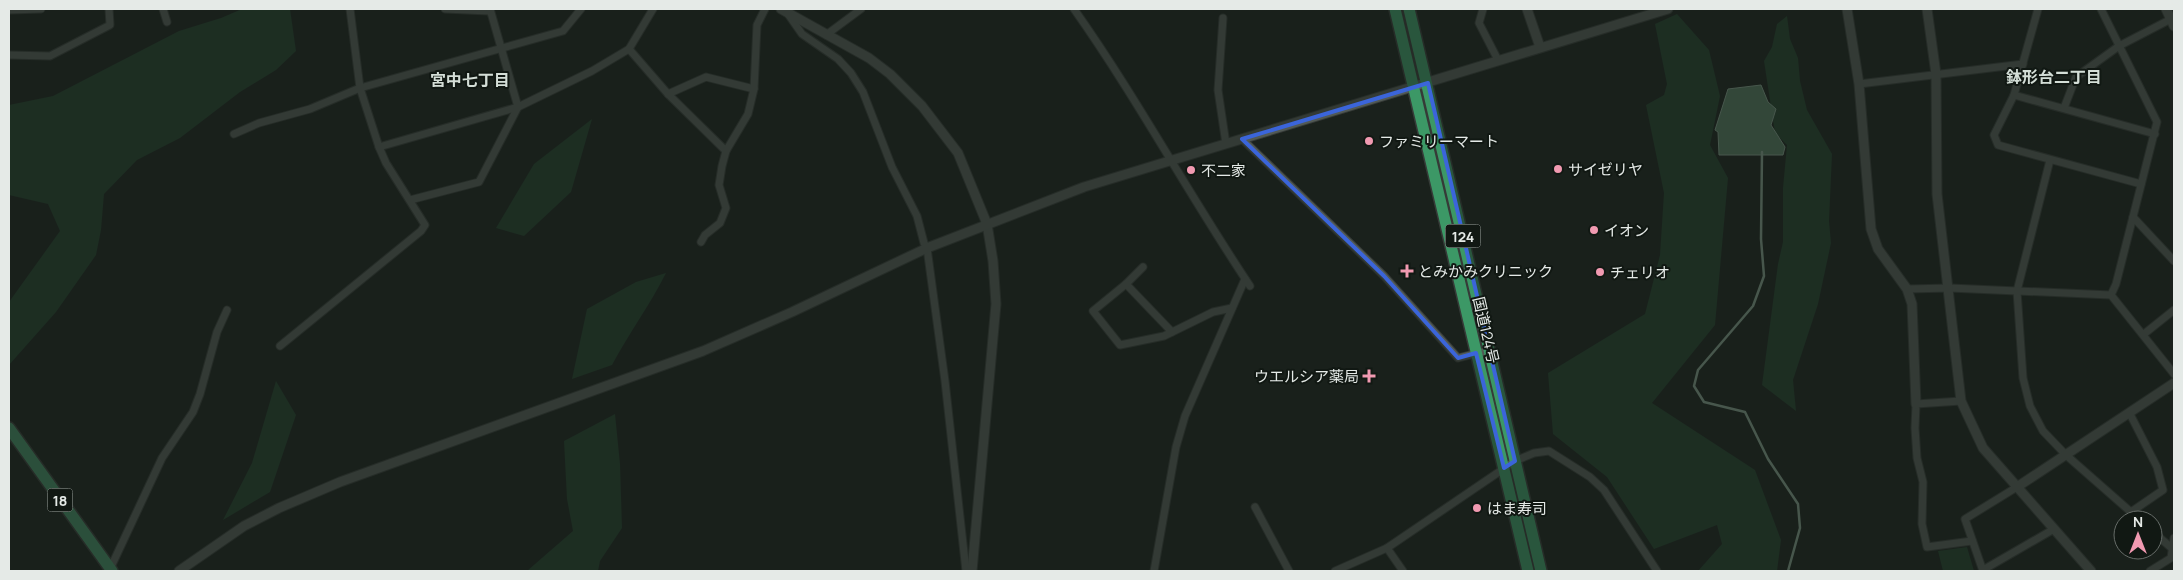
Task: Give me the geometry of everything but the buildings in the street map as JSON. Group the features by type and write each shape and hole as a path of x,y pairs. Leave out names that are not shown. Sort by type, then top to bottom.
{"highway":[{"name":"国道124号","path":"1395,9 1528,571"},
{"name":"国道124号","path":"1409,9 1428,83 1540,571"}],"main road":[{"name":"18","path":"9,428 111,570"}],"street":[{"path":"9,10 41,9"},
{"path":"9,55 50,56 110,25 109,9"},
{"path":"163,9 167,22"},
{"path":"280,346 421,231 425,225 386,163 380,147 360,88 350,9"},
{"path":"410,200 479,182 518,107 490,10 445,9"},
{"path":"234,134 259,123 310,110 360,88 563,31 581,9"},
{"path":"380,147 518,107 592,71 629,49 653,9"},
{"path":"701,242 705,235 720,223 726,208 719,185 726,152 748,114 754,89 757,25 765,9"},
{"path":"826,35 861,9"},
{"path":"1074,9 1112,63 1250,286"},
{"path":"1483,9 1479,23 1498,60"},
{"path":"1527,9 1540,47"},
{"path":"179,571 244,526 279,508 340,482 703,351 792,312 927,248 1084,187 1668,9"},
{"path":"1848,9 1859,84 1871,229 1878,249 1907,290 1912,304 1916,404 1915,428 1917,458 1923,482 1922,524 1926,547 1972,541"},
{"path":"1927,9 1936,74 1937,194 1950,288 1961,401 1983,448 2091,571"},
{"path":"2038,9 2014,95 1994,135 1998,145 2141,184"},
{"path":"2101,9 2157,122 2116,284 2111,295"},
{"path":"2064,108 2076,77 2120,46 2172,22 2166,9"},
{"path":"783,10 868,58 883,69 922,106 958,153 987,224 993,261 996,304 972,571"},
{"path":"783,10 802,34 838,59 851,73 863,92 892,167 916,216 927,248 945,381 966,571"},
{"path":"1223,18 1218,90 1226,144"},
{"path":"629,49 668,94 726,152"},
{"path":"1859,84 2023,64"},
{"path":"668,94 706,77 754,89"},
{"path":"2014,95 2155,134"},
{"path":"1242,139 1384,276 1458,358 1490,350"},
{"path":"2050,160 2018,291 2023,378 2030,406 2043,431 2066,455 2129,510"},
{"path":"2133,217 2174,261"},
{"path":"1143,267 1126,284 1093,311 1120,345 1164,336 1213,312 1232,308"},
{"path":"1154,571 1176,447 1185,416 1245,279"},
{"path":"1126,284 1172,332"},
{"path":"1907,290 1950,288 2111,295 2174,374"},
{"path":"111,570 162,458 193,412 200,394 217,332 227,310"},
{"path":"2144,334 2174,310"},
{"path":"2054,529 1983,571 1965,519 2130,414 2174,383"},
{"path":"1916,404 1961,401"},
{"path":"2130,414 2157,468 2163,490 2134,510"},
{"path":"1335,571 1387,548 1516,461 1534,452 1549,451 1590,477 1604,490 1657,571"},
{"path":"1255,507 1289,571"},
{"path":"2150,571 2170,558 2174,550 2174,538"},
{"path":"2163,541 2174,550"},
{"path":"1387,548 1403,571"}],"highlighted area":[{"path":"1428,83 1515,461 1504,468 1476,353 1458,358 1384,276 1242,139"}],"shaded area":[{"path":"242,9 290,9 296,51 276,70 240,92 180,138 137,160 104,194 101,230 96,255 56,312 9,365 9,302 60,231 48,204 9,195 9,105 53,96 179,31 221,18"},
{"path":"1677,14 1709,50 1720,96 1710,145 1728,178 1715,325 1652,403 1755,470 1781,540 1777,571 1698,571 1722,544 1717,525 1654,549 1607,477 1553,434 1548,373 1645,314 1660,255 1664,193 1646,105 1664,95 1667,84 1655,24"},
{"path":"1787,16 1790,39 1798,58 1800,81 1807,110 1832,154 1829,221 1831,243 1818,304 1793,380 1796,411 1762,385 1778,264 1783,242 1783,188 1787,145 1775,133 1764,61 1772,47 1777,24"},
{"path":"1761,85 1768,102 1776,109 1771,125 1785,147 1783,155 1719,155 1718,132 1715,130 1728,89"},
{"path":"592,119 571,192 524,236 496,228 534,164"},
{"path":"666,273 612,365 572,379 587,309 636,282"},
{"path":"276,381 296,415 270,492 223,520 252,463"},
{"path":"615,414 620,464 622,528 600,561 598,571 527,571 573,531 567,499 564,441"},
{"path":"1967,547 1974,571 1943,571 1938,551"}],"waterway":[{"path":"1762,152 1761,239 1764,276 1753,306 1698,370 1694,386 1704,402 1745,412 1768,459 1798,504 1800,528 1788,571"}],"place":[{"name":"ファミリーマート","path":"1369,141"},
{"name":"サイゼリヤ","path":"1558,169"},
{"name":"不二家","path":"1191,170"},
{"name":"イオン","path":"1594,230"},
{"name":"とみかみクリニック","path":"1407,271"},
{"name":"チェリオ","path":"1600,272"},
{"name":"ウエルシア薬局","path":"1369,376"},
{"name":"はま寿司","path":"1477,508"}],"district":[{"name":"鉢形台二丁目","path":"2054,77"},
{"name":"宮中七丁目","path":"470,80"}]}
